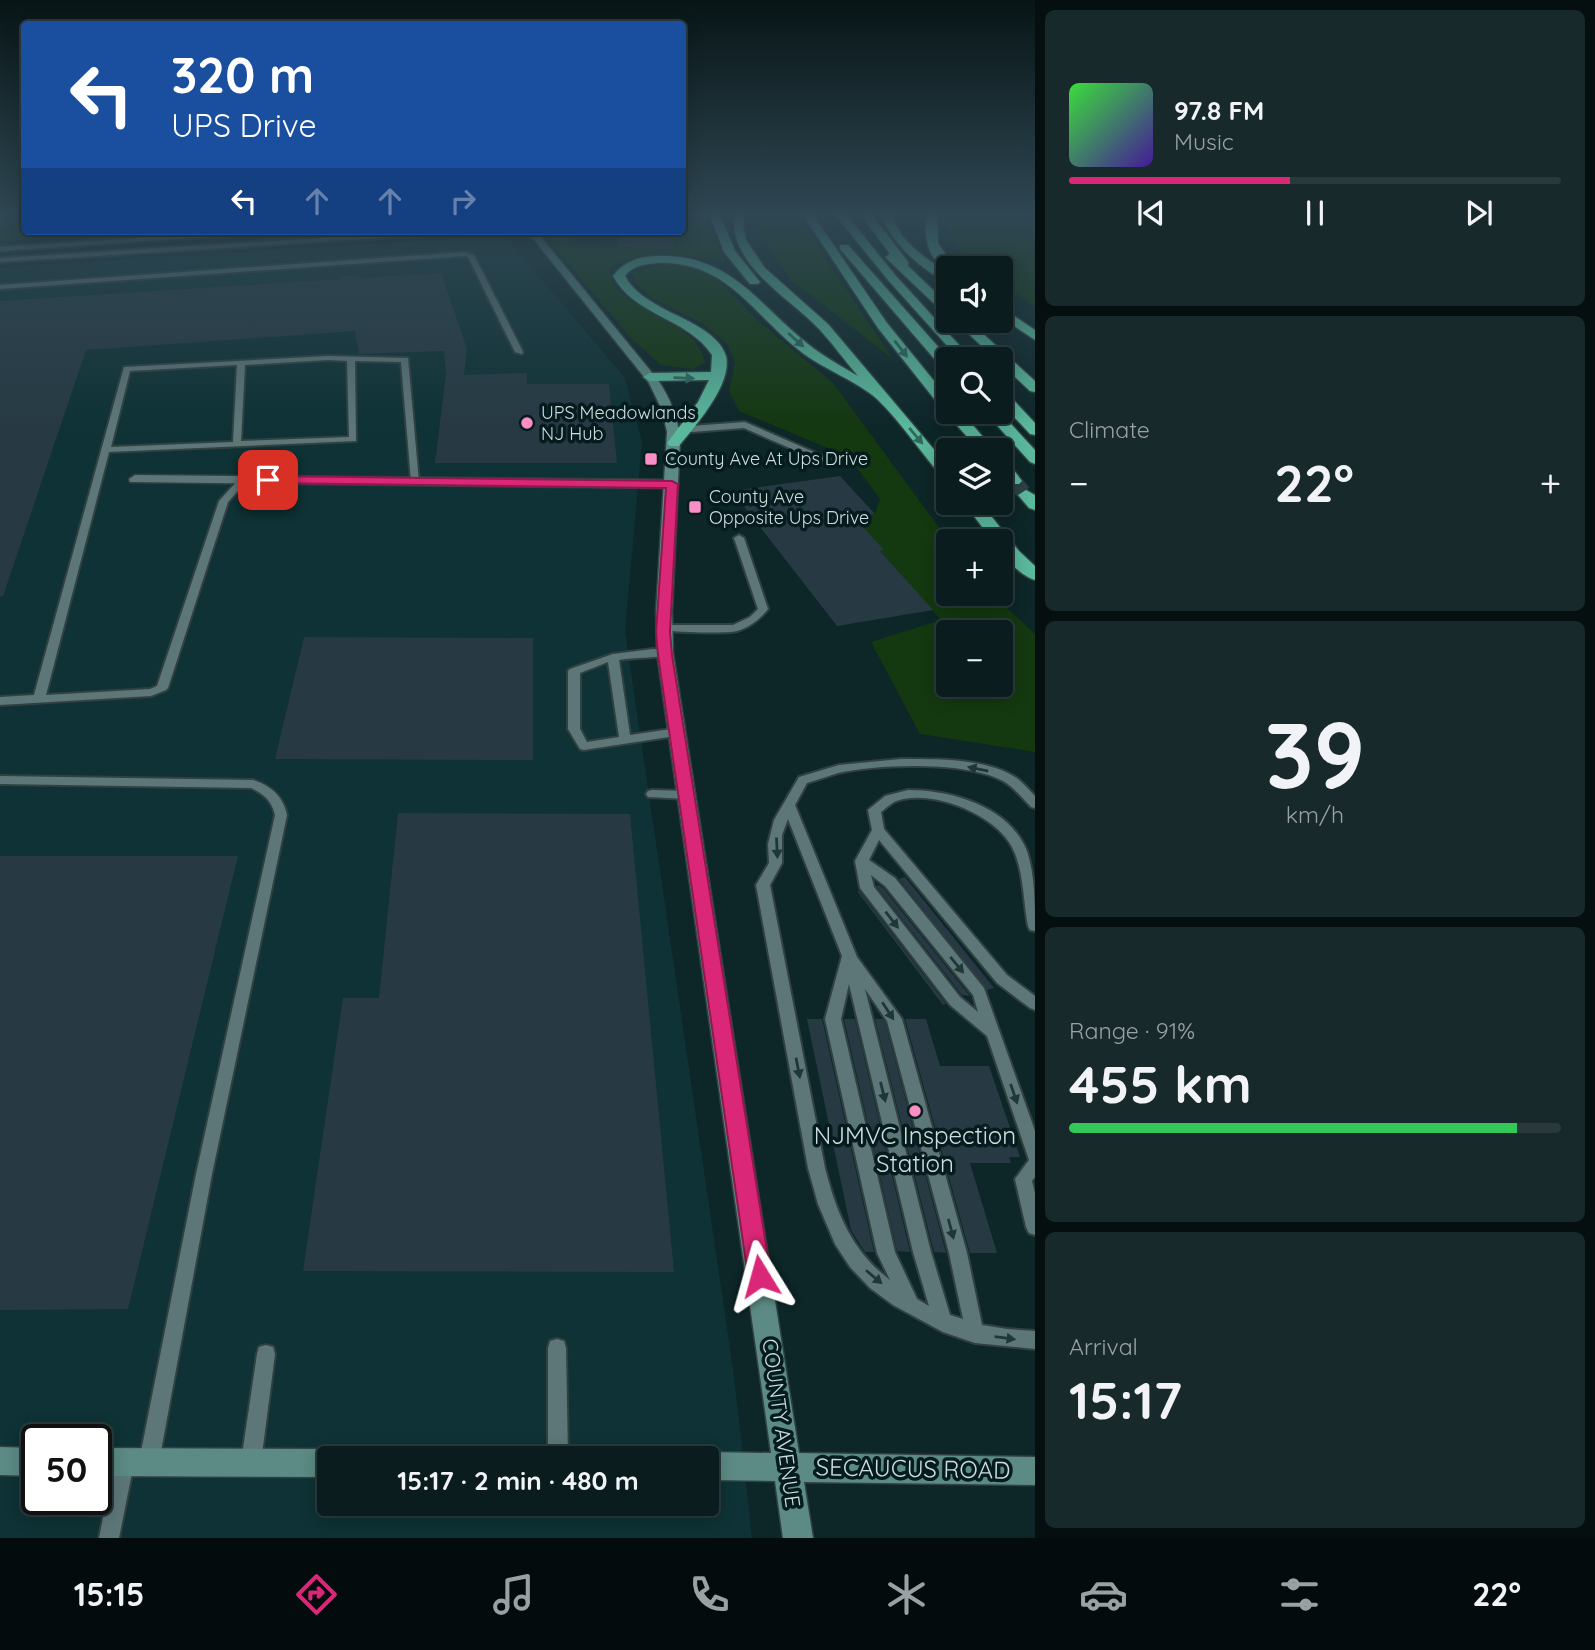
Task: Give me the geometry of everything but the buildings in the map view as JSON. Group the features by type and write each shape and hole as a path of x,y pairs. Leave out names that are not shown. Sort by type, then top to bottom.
{"highway":[{"path":"624,284 713,345 720,362 715,383 677,434"},
{"path":"734,284 807,349 884,397"},
{"path":"756,284 781,308"},
{"path":"776,284 824,327 936,460"},
{"path":"854,284 877,319 936,392"},
{"path":"875,284 936,352"},
{"path":"897,284 955,347"},
{"path":"920,284 936,298"},
{"path":"923,284 936,297"},
{"path":"1013,320 1035,337"},
{"path":"974,333 1035,388"},
{"path":"816,339 884,397"},
{"path":"650,377 697,378 718,375"},
{"path":"1013,407 1035,430"},
{"path":"964,424 977,438"},
{"path":"1003,424 1035,459"},
{"path":"981,515 1013,555 1035,575"}],"main road":[{"name":"COUNTY AVENUE","path":"574,284 650,377 666,403 677,434 664,628 665,653 798,1538"},
{"path":"0,1461 21,1462"},
{"path":"123,1463 317,1463"},
{"name":"SECAUCUS ROAD","path":"719,1466 1035,1471"}],"street":[{"path":"135,479 672,484"}],"lane":[{"path":"0,287 45,284"},
{"path":"485,284 519,352"},
{"path":"105,450 353,439 351,360"},
{"path":"39,699 127,369 241,362 405,360 416,481"},
{"path":"237,444 241,362"},
{"path":"677,434 745,425 827,461"},
{"path":"0,701 151,692 162,688 224,501 243,480"},
{"path":"664,628 736,628 754,619 763,609 738,538"},
{"path":"665,653 642,651 598,660 574,671 574,729 584,746 678,732"},
{"path":"613,657 625,739"},
{"path":"1035,804 1009,779 991,772 947,765 915,764 838,769 803,780 788,804 776,836 778,865 763,885 819,1178 841,1237 867,1273 911,1306 943,1324 975,1334 1035,1339"},
{"path":"0,780 253,785 264,789 280,803 282,816 204,1174 123,1463 109,1538"},
{"path":"652,794 688,795"},
{"path":"1035,926 1016,842 993,817 944,796 902,795 884,800 874,810 878,830 1002,979 1035,1004"},
{"path":"788,804 849,955 922,1252 943,1324"},
{"path":"878,830 862,861 867,888 955,1001 992,1032"},
{"path":"862,861 890,882 979,992 1035,1155"},
{"path":"849,955 833,1019 886,1253 911,1306"},
{"path":"849,955 894,1019 958,1253 975,1334"},
{"path":"1035,1165 1023,1179 1035,1227"},
{"path":"556,1348 558,1446"},
{"path":"250,1463 266,1354"}],"shaded area":[{"path":"0,284 545,284 625,378 642,442 625,631 734,1376 752,1538 0,1538"}],"green space":[{"path":"585,284 615,284 639,306 687,334 699,347 705,363 693,369 661,365 631,338"},
{"path":"638,284 722,284 757,320 833,383 940,529 936,529 936,606 1005,606 1035,634 1035,752 920,734 871,642 936,622 936,697 1013,697 1013,620 941,620 854,517 875,514 880,499 849,457 739,411 729,391 735,362 727,344 702,323 652,298"},
{"path":"796,284 842,284 893,359"},
{"path":"1013,284 1035,284 1035,306 1013,291"}],"tunnel":[{"path":"1014,481 1026,495"}],"place":[{"name":"UPS Meadowlands NJ Hub","path":"527,423"},
{"name":"County Ave At Ups Drive","path":"651,459"},
{"name":"County Ave Opposite Ups Drive","path":"695,507"},
{"name":"NJMVC Inspection Station","path":"915,1111"}],"route":[{"path":"268,480 672,484 663,632 665,655 760,1276"}]}
